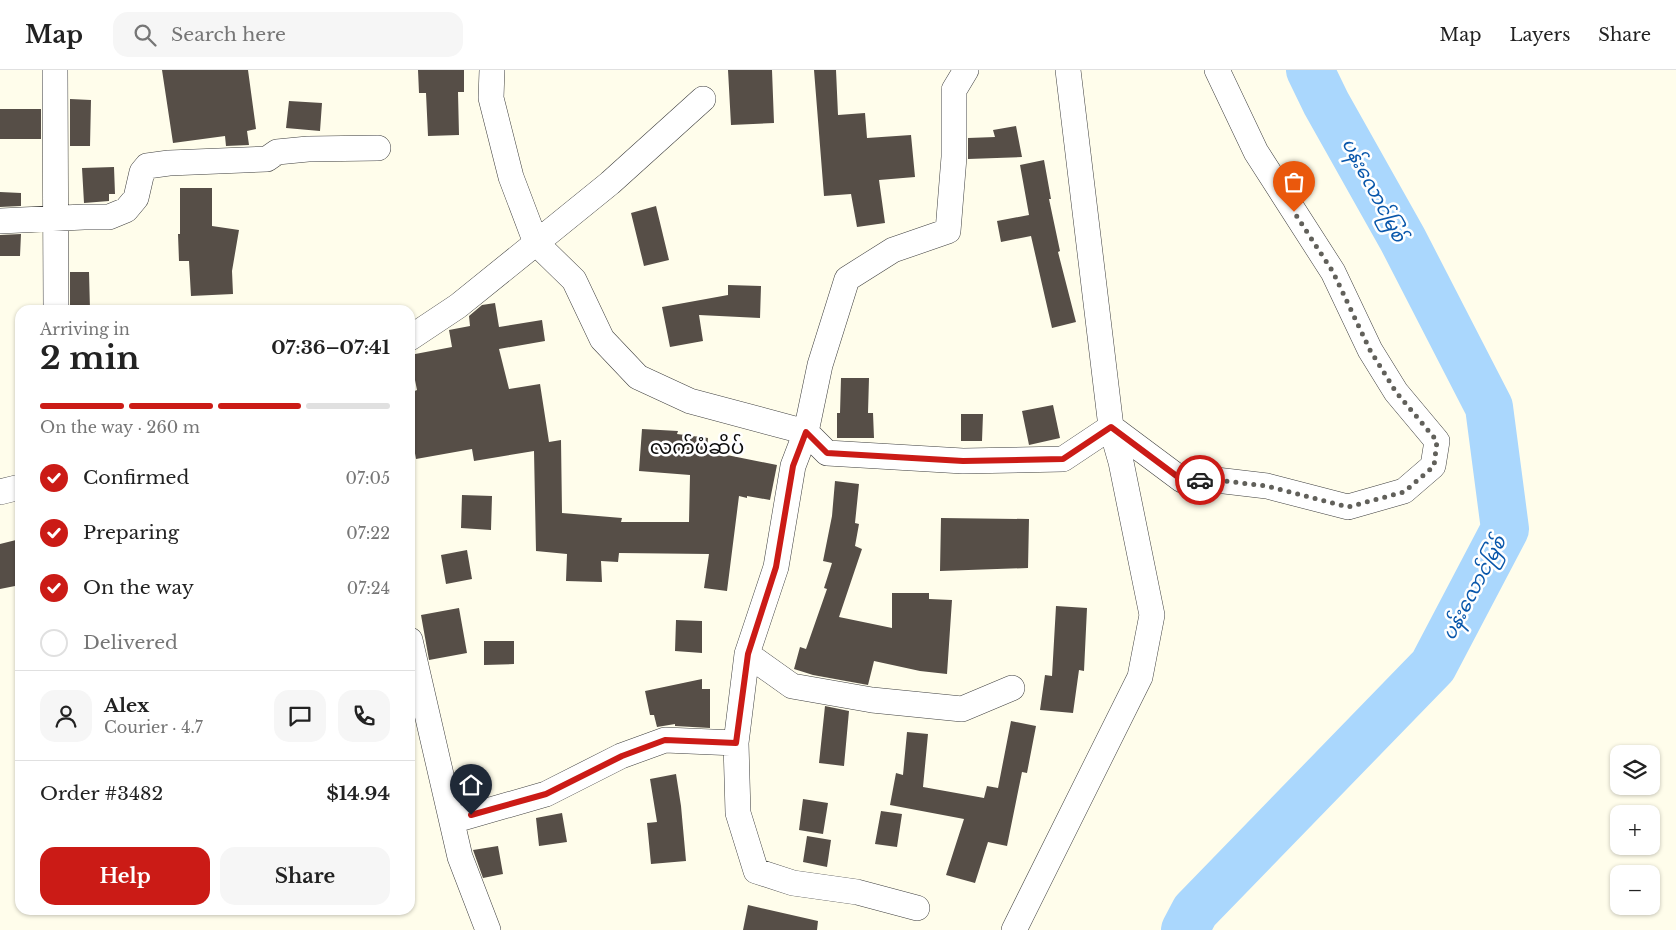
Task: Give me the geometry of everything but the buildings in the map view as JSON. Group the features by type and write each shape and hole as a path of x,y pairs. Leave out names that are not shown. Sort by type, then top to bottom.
{"street":[{"path":"55,70 56,305"},
{"path":"492,70 491,98 493,107 511,177 536,243 574,280 602,339 638,377 690,401 806,432 827,453 963,461 1063,459 1111,427"},
{"path":"917,908 857,892 793,883 756,871 738,813 736,743 748,654 776,567 793,466 806,432 820,365 847,279 893,250 948,231 954,157 954,90 966,70"},
{"path":"1014,930 1140,677 1152,615 1121,462 1111,427 1068,70"},
{"path":"1111,427 1182,480 1216,480 1267,486 1348,507 1404,492 1434,466 1437,441 1396,392 1370,350 1333,272 1256,152 1217,70"},
{"path":"415,335 458,306 610,183 703,99"},
{"path":"0,221 84,217 109,218 126,210 136,198 142,172 147,166 267,158 277,152 308,149 378,148"},
{"path":"0,492 15,488"},
{"path":"748,654 792,686 872,700 962,709 1012,688"},
{"path":"415,661 460,857 488,930"},
{"path":"452,820 546,794 622,756 665,740 736,743"}],"waterway":[{"name":"ပန်းလောင်မြစ်","path":"1185,930 1195,911 1433,666 1505,529 1489,407 1403,240 1326,103 1310,70"}],"way so far":[{"path":"1200,480 1267,486 1348,507 1404,492 1434,466 1437,441 1396,392 1370,350 1333,272 1294,212"}],"district":[{"name":"လက်ပံဆိပ်","path":"697,447"}],"route":[{"path":"471,815 546,794 622,756 665,740 736,743 748,654 776,567 793,466 806,432 827,453 963,461 1063,459 1111,427 1182,480 1200,480"}]}
